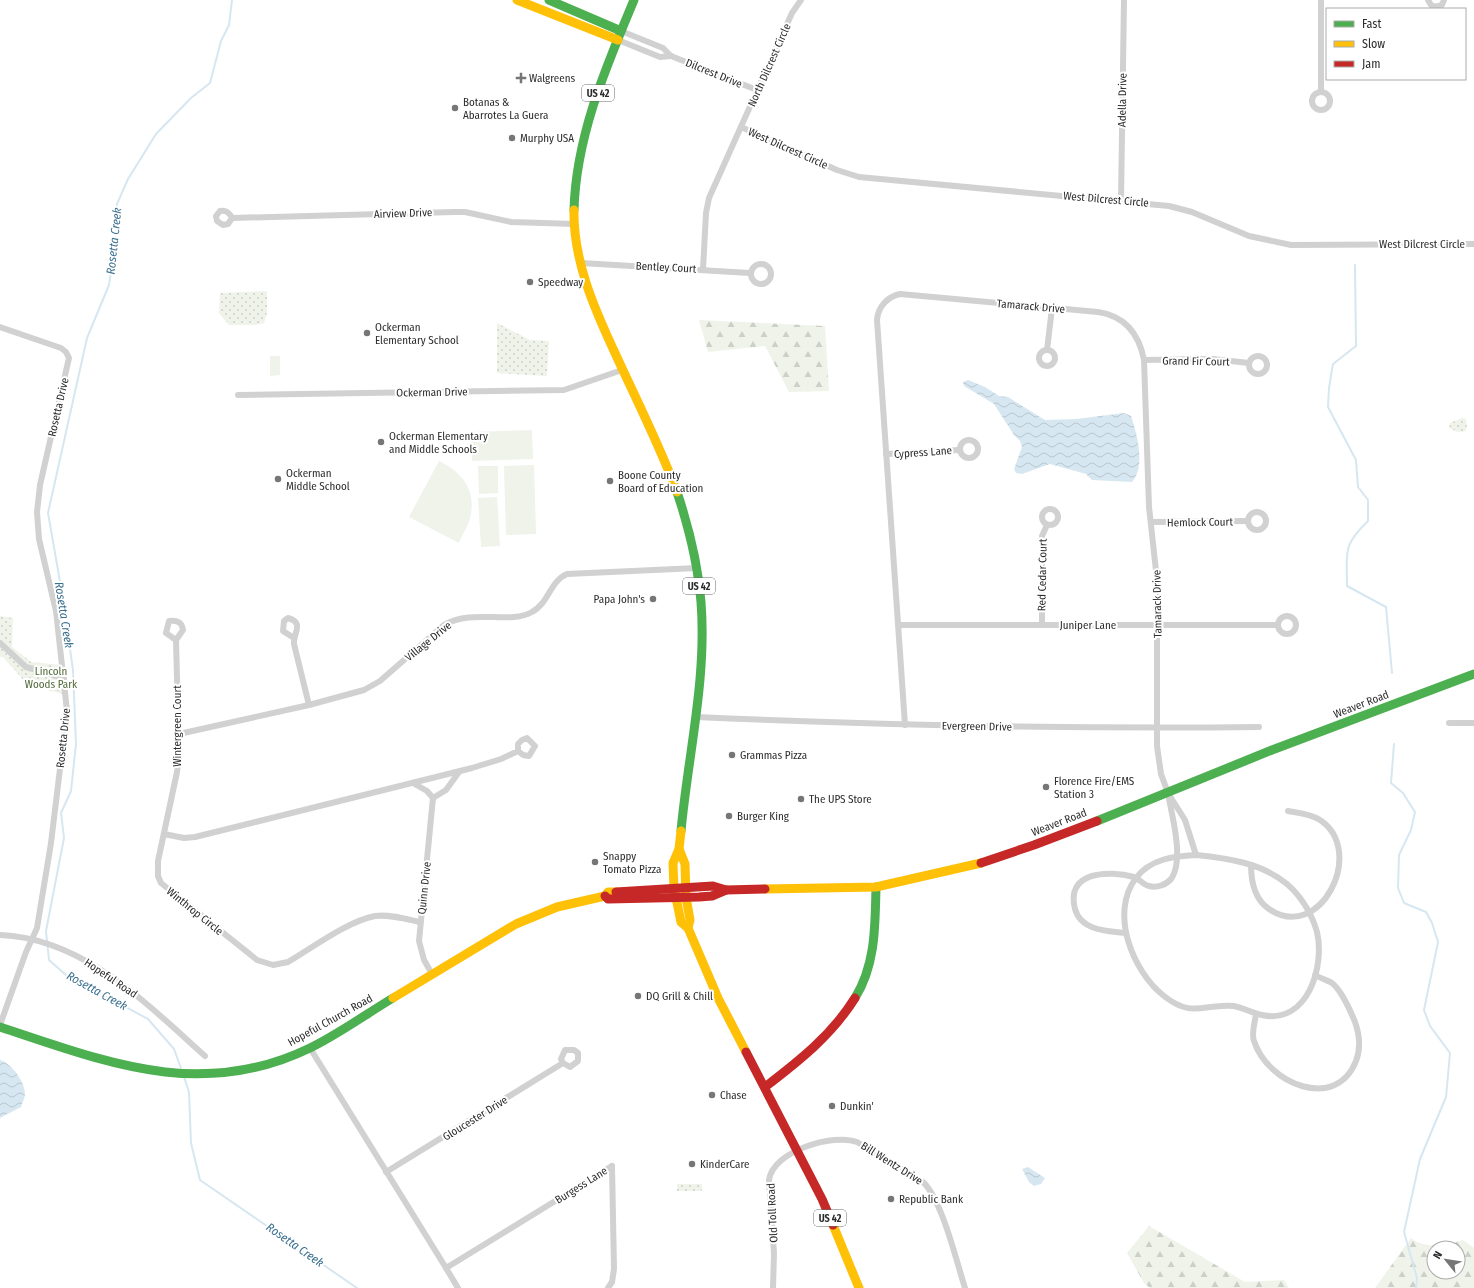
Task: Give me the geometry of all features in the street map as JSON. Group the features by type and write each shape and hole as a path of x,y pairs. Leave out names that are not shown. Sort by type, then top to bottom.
{"main road":[{"path":"517,0 618,40"},
{"path":"549,0 621,31"},
{"name":"US 42","path":"634,0 621,31 584,135 576,180 574,224 581,263 590,294 622,370 662,452 678,492 697,568 702,627 700,680 679,849 673,863 675,892 681,922 688,928 718,998 765,1087 836,1229 859,1288"},
{"name":"Weaver Road","path":"675,892 686,892 713,886 726,890 876,887 972,866 1034,845 1168,793 1272,750 1474,674"},
{"name":"US 42","path":"679,849 685,864 686,892 690,920 688,928"},
{"path":"765,1087 812,1049 831,1031 841,1021 857,999 867,975 872,954 876,887"},
{"name":"Hopeful Church Road","path":"0,1026 128,1067 169,1074 207,1075 256,1068 286,1059 310,1048 516,924 536,914 579,900 605,896 608,892 675,892"}],"street":[{"name":"North Dilcrest Circle","path":"703,269 707,206 712,191 792,13 801,0"},
{"name":"Adella Drive","path":"1121,201 1124,0"},
{"path":"1321,0 1321,92"},
{"path":"1428,0 1431,5 1435,7 1442,5 1444,0"},
{"name":"Dilcrest Drive","path":"621,31 663,48 671,56 757,90"},
{"name":"Dilcrest Drive","path":"618,40 660,57 671,56"},
{"name":"West Dilcrest Circle","path":"742,127 837,170 859,177 1156,204 1181,209 1249,236 1291,245 1474,244"},
{"name":"Airview Drive","path":"232,218 465,212 511,222 574,224"},
{"name":"Bentley Court","path":"581,263 703,269 750,273"},
{"name":"Tamarack Drive","path":"905,725 877,320 881,306 895,295 906,295 1098,312 1118,318 1125,323 1138,339 1144,360 1149,507 1156,564 1157,728 1161,774 1168,793"},
{"path":"1047,350 1052,308"},
{"name":"Rosetta Drive","path":"0,327 61,348 68,356 40,485 37,512 39,539 56,611 64,678 66,711 51,843 37,928 26,952 0,1026"},
{"name":"Grand Fir Court","path":"1144,360 1208,359 1249,363"},
{"name":"Ockerman Drive","path":"238,395 564,390 622,370"},
{"name":"Cypress Lane","path":"886,454 959,450"},
{"name":"Hemlock Court","path":"1151,522 1248,521"},
{"name":"Red Cedar Court","path":"1042,625 1042,536 1047,525"},
{"name":"Village Drive","path":"179,734 354,694 373,686 452,620 467,617 518,616 533,612 546,599 557,580 567,574 697,568"},
{"name":"Juniper Lane","path":"898,625 1278,625"},
{"path":"294,638 309,705"},
{"name":"Wintergreen Court","path":"164,834 177,772 179,734 176,640"},
{"path":"0,643 26,667 64,678"},
{"name":"Evergreen Drive","path":"696,717 905,725 1157,728 1259,727"},
{"path":"1450,723 1474,723"},
{"path":"164,834 180,838 195,837 459,772 490,763 518,751"},
{"path":"413,783 427,791 433,798 446,790 459,772"},
{"path":"1168,793 1186,820 1196,855"},
{"path":"1126,933 1095,929 1086,925 1076,912 1074,897 1081,882 1094,874 1105,872 1136,877 1148,886 1156,887 1164,885 1170,880 1174,873 1176,856 1175,823 1168,793"},
{"name":"Quinn Drive","path":"432,974 420,951 419,941 433,798"},
{"path":"1251,865 1253,889 1266,907 1276,914 1288,918 1310,913 1332,887 1338,870 1339,845 1330,828 1312,816 1288,811"},
{"name":"Winthrop Circle","path":"164,834 157,869 161,883 248,955 265,964 280,964 288,962 350,926 367,918 388,916 420,922"},
{"path":"1196,855 1224,858 1251,865 1270,873 1287,884 1301,899 1310,913 1319,946 1315,975 1309,994 1295,1009 1277,1016 1256,1014 1234,1006 1186,1009 1165,997 1140,970 1126,933 1124,917 1130,887 1136,877 1153,864 1176,856 1196,855"},
{"name":"Hopeful Road","path":"0,935 32,939 84,959 136,995 204,1056"},
{"path":"1256,1014 1253,1027 1253,1040 1267,1064 1276,1074 1297,1085 1311,1087 1326,1087 1345,1078 1354,1067 1360,1050 1358,1030 1351,1011 1333,984 1315,975"},
{"path":"310,1048 458,1288"},
{"name":"Gloucester Drive","path":"386,1172 562,1063"},
{"name":"Bill Wentz Drive","path":"797,1151 825,1141 849,1139 857,1142 923,1182 931,1189 938,1204 965,1288"},
{"name":"Old Toll Road","path":"773,1288 774,1253 770,1175 777,1164 797,1151"},
{"name":"Burgess Lane","path":"446,1268 612,1166 614,1269 612,1282 608,1288"}],"green space":[{"path":"267,291 267,313 264,323 256,325 229,325 219,313 220,293"},
{"path":"699,320 825,326 829,391 789,392 765,346 708,352"},
{"path":"497,323 530,340 549,341 547,376 497,373"},
{"path":"270,356 280,356 280,375 270,376"},
{"path":"1462,418 1466,419 1466,431 1458,432 1449,428 1450,423"},
{"path":"532,430 533,459 472,461 471,432"},
{"path":"439,461 447,465 461,476 466,483 471,499 472,508 470,518 459,543 409,517"},
{"path":"534,465 536,534 506,535 504,466"},
{"path":"478,466 498,466 498,493 479,494"},
{"path":"497,497 500,546 481,547 478,498"},
{"name":"Lincoln Woods Park","path":"0,616 13,618 12,647 31,662 62,665 66,695 27,684 3,657 0,657"},
{"path":"677,1184 702,1184 702,1191 677,1191"},
{"path":"1149,1226 1245,1282 1284,1280 1289,1288 1150,1288 1144,1283 1127,1253"},
{"path":"1411,1238 1417,1242 1426,1244 1426,1280 1466,1280 1466,1242 1474,1248 1474,1288 1375,1288"}],"water":[{"path":"968,380 985,387 999,396 1008,397 1045,420 1076,419 1124,413 1131,416 1136,432 1139,450 1139,467 1132,482 1092,480 1086,474 1050,464 1022,474 1016,473 1014,469 1022,447 1020,441 1014,435 994,404 964,386 963,382"},
{"path":"0,1060 9,1065 17,1074 23,1084 25,1097 21,1107 0,1118"},
{"path":"1028,1167 1045,1178 1041,1184 1034,1186 1029,1182 1022,1169"}],"waterway":[{"name":"Rosetta Creek","path":"182,1071 174,1049 148,1019 66,975 49,960 46,931 64,838 61,813 71,791 76,744 73,670 62,593 48,513 87,338 109,285 116,239 117,204 128,179 156,134 191,98 210,83 221,41 229,25 232,0"},
{"path":"1355,265 1356,346 1333,364 1329,388 1328,407 1356,460 1358,487 1368,500 1368,521 1354,537 1348,550 1347,586 1386,607 1392,673"},
{"path":"1394,744 1391,783 1403,793 1415,812 1411,830 1399,855 1398,888 1404,903 1426,912 1432,923 1438,942 1424,1010 1430,1026 1450,1053 1446,1097 1420,1159 1404,1232 1417,1278 1416,1288"},
{"name":"Rosetta Creek","path":"184,1077 189,1092 191,1143 200,1180 357,1288"}],"traffic: fast":[{"path":"549,0 621,31"},
{"path":"574,210 576,182 586,129 603,76 634,0"},
{"path":"677,492 695,560 700,588 702,631 696,717 681,831"},
{"path":"1097,821 1272,750 1474,674"},
{"path":"855,998 862,985 871,958 876,887"},
{"path":"0,1027 116,1063 154,1070 192,1074 230,1072 270,1064 310,1048 393,998"}],"traffic: slow":[{"path":"517,0 618,40"},
{"path":"574,210 577,247 586,283 607,336 655,439 677,492"},
{"path":"681,831 679,849 673,863 674,888 681,922 688,928 718,998 746,1052"},
{"path":"679,849 685,864 686,897 690,920 688,928"},
{"path":"765,889 876,887 981,863"},
{"path":"393,998 516,924 557,907 605,896 608,892 616,892"},
{"path":"833,1225 859,1288"}],"traffic: jam":[{"path":"981,863 1097,821"},
{"path":"616,892 713,886 726,890 765,889"},
{"path":"605,896 608,899 699,897 712,896 726,890"},
{"path":"765,1087 814,1047 836,1024 855,998"},
{"path":"746,1052 822,1199 833,1225"}],"place":[{"name":"Walgreens","path":"521,78"},
{"name":"Botanas & Abarrotes La Guera","path":"455,108"},
{"name":"Murphy USA","path":"512,138"},
{"name":"Speedway","path":"530,282"},
{"name":"Ockerman Elementary School","path":"367,333"},
{"name":"Ockerman Elementary and Middle Schools","path":"381,442"},
{"name":"Ockerman Middle School","path":"278,479"},
{"name":"Boone County Board of Education","path":"610,481"},
{"name":"Papa John's","path":"653,599"},
{"name":"Grammas Pizza","path":"732,755"},
{"name":"Florence Fire/EMS Station 3","path":"1046,787"},
{"name":"The UPS Store","path":"801,799"},
{"name":"Burger King","path":"729,816"},
{"name":"Snappy Tomato Pizza","path":"595,862"},
{"name":"DQ Grill & Chill","path":"638,996"},
{"name":"Chase","path":"712,1095"},
{"name":"Dunkin'","path":"832,1106"},
{"name":"KinderCare","path":"692,1164"},
{"name":"Republic Bank","path":"891,1199"}]}
